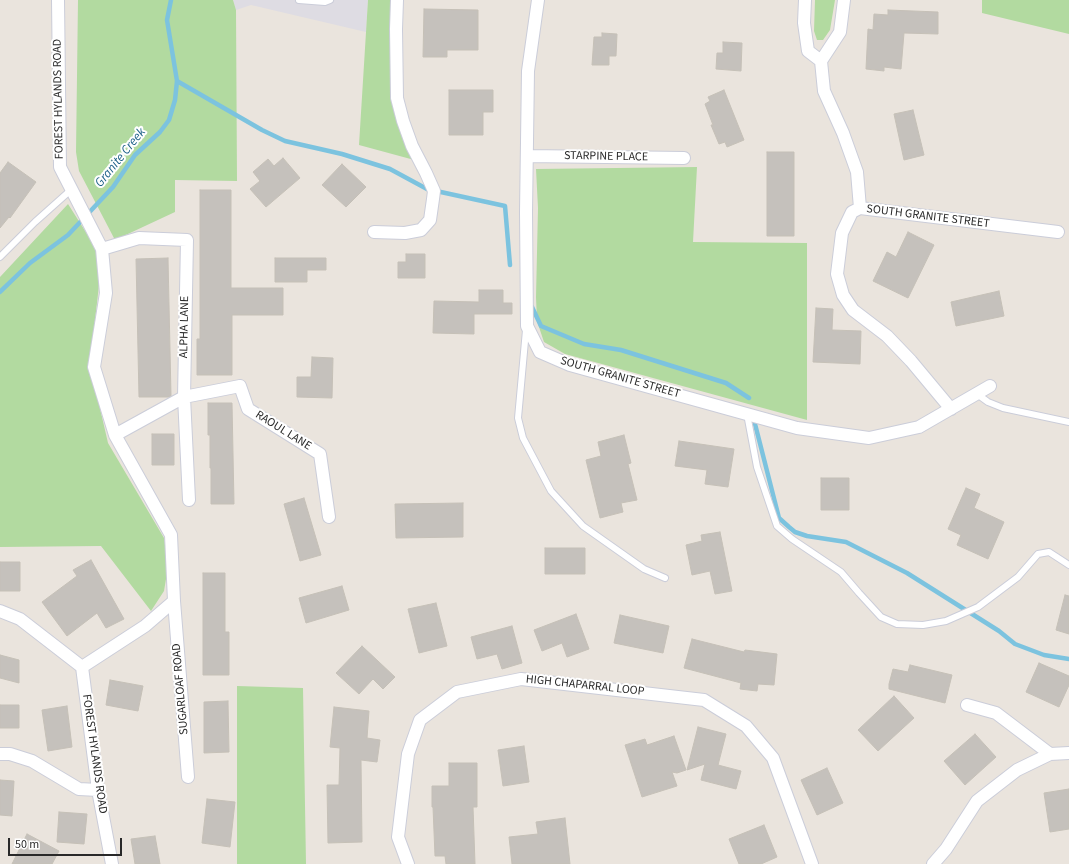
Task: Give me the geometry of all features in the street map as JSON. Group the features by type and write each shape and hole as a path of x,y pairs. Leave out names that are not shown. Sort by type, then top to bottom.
{"street":[{"name":"FOREST HYLANDS ROAD","path":"58,0 60,167 102,249 106,293 94,367 114,435 171,536 174,601"},
{"path":"374,232 404,233 421,230 430,220 433,195 426,173 412,146 397,98 397,0"},
{"name":"SOUTH GRANITE STREET","path":"538,0 528,71 526,270 527,326 540,352 570,365 797,428 869,438 919,427 990,386"},
{"path":"805,0 804,23 808,51 821,60"},
{"path":"844,0 840,32 821,60 824,91 843,133 858,172 860,208"},
{"name":"STARPINE PLACE","path":"527,156 684,158"},
{"name":"SOUTH GRANITE STREET","path":"951,409 911,361 887,336 853,310 843,295 837,274 842,233 852,212 860,208 1058,232"},
{"name":"ALPHA LANE","path":"102,249 139,238 187,240 184,397 189,500"},
{"name":"RAOUL LANE","path":"114,435 184,397 240,386 248,409 320,454 329,516"},
{"path":"0,611 20,619 82,667 145,626 174,601"},
{"name":"SUGARLOAF ROAD","path":"174,601 188,777"},
{"name":"FOREST HYLANDS ROAD","path":"82,667 98,790 112,864"},
{"name":"HIGH CHAPARRAL LOOP","path":"408,864 398,837 408,754 420,720 457,692 521,679 704,700 746,726 772,758 812,864"},
{"path":"967,705 996,713 1050,754"},
{"path":"932,864 946,849 977,801 1017,770 1050,754 1069,753"},
{"path":"0,754 10,754 32,761 79,788 98,790"}],"lane":[{"path":"299,0 325,2 330,0"},
{"path":"0,257 35,222 72,189"},
{"path":"527,326 522,364 518,418 523,438 551,491 583,526 644,569 665,578"},
{"path":"977,394 988,402 1003,408 1069,422"},
{"path":"747,414 757,467 777,526 792,539 841,572 881,617 897,624 923,625 946,621 978,606 1018,577 1038,554 1049,552 1069,565"}],"shaded area":[{"path":"233,0 368,0 366,32 251,5 236,10"}],"green space":[{"path":"78,0 233,0 236,10 237,181 175,180 175,212 115,240 79,171 76,152"},
{"path":"368,0 394,0 391,49 418,161 359,145"},
{"path":"815,0 835,0 830,30 823,40 817,40 814,31"},
{"path":"982,0 1069,0 1069,34 982,13"},
{"path":"697,167 693,242 807,243 807,420 565,354 544,342 537,321 536,297 538,208 536,169"},
{"path":"68,204 96,248 99,285 90,365 108,443 164,538 168,567 164,591 151,611 101,546 0,547 0,277"},
{"path":"237,686 303,688 306,864 237,864"}],"building":[{"path":"424,9 478,10 478,50 447,50 447,57 423,57"},
{"path":"888,10 938,12 938,34 904,33 901,69 884,67 884,71 866,69 868,29 873,30 874,14 888,15"},
{"path":"602,33 617,34 616,56 609,56 609,65 592,65 594,37 602,37"},
{"path":"723,42 742,43 741,71 716,69 717,53 723,53"},
{"path":"449,90 493,90 493,112 483,112 483,135 449,135"},
{"path":"724,90 744,140 727,147 725,142 719,144 711,125 713,125 705,104 710,101 708,97"},
{"path":"913,110 924,155 904,160 894,114"},
{"path":"767,152 794,152 794,236 767,236"},
{"path":"283,158 300,178 266,207 250,189 260,181 253,172 268,159 274,166"},
{"path":"8,162 36,182 10,218 9,217 0,228 0,173"},
{"path":"342,164 366,187 346,207 322,185"},
{"path":"200,190 231,190 231,288 283,288 283,315 232,315 232,375 197,375 197,339 200,339"},
{"path":"908,232 934,245 908,298 873,281 887,252 896,257"},
{"path":"406,254 425,254 425,278 398,278 398,262 406,262"},
{"path":"168,258 171,396 139,397 136,259"},
{"path":"275,258 326,258 326,270 307,270 307,282 275,282"},
{"path":"479,290 503,290 503,303 512,303 512,314 474,314 474,334 433,333 434,301 479,302"},
{"path":"999,291 1004,316 956,326 951,302"},
{"path":"816,308 833,309 832,330 861,331 860,364 813,362"},
{"path":"312,357 333,358 332,398 297,397 297,377 311,377"},
{"path":"208,403 232,403 234,504 211,504"},
{"path":"152,434 174,434 174,465 152,465"},
{"path":"624,435 631,463 628,464 637,500 621,503 623,512 600,518 586,460 601,456 598,442"},
{"path":"679,441 734,449 728,487 705,484 707,470 675,466"},
{"path":"821,478 849,478 849,510 821,510"},
{"path":"966,488 980,494 974,508 1004,522 988,559 957,545 961,535 948,529"},
{"path":"304,498 321,555 300,561 284,504"},
{"path":"463,503 463,537 396,538 395,504"},
{"path":"720,532 732,591 715,594 710,571 692,575 686,545 702,541 701,535"},
{"path":"545,548 585,548 585,574 545,574"},
{"path":"91,560 124,619 106,628 97,613 67,636 42,602 77,576 73,570"},
{"path":"0,562 20,562 20,591 0,591"},
{"path":"203,573 225,573 225,632 229,632 229,675 203,675"},
{"path":"342,586 349,610 306,623 299,598"},
{"path":"1065,595 1069,596 1069,634 1056,630"},
{"path":"436,603 447,646 419,653 408,609"},
{"path":"576,614 589,649 567,657 562,643 542,651 534,630"},
{"path":"620,615 669,626 663,653 614,643"},
{"path":"512,626 522,663 502,669 497,654 477,659 471,637"},
{"path":"692,639 744,652 745,650 777,654 774,685 758,684 757,691 740,689 741,683 684,668"},
{"path":"362,646 395,677 383,689 373,679 359,694 336,673"},
{"path":"0,655 19,660 19,683 0,678"},
{"path":"1039,663 1069,676 1069,685 1059,707 1026,692"},
{"path":"910,665 952,675 945,703 889,689 893,669 908,672"},
{"path":"110,680 143,686 138,711 106,705"},
{"path":"894,696 914,718 878,751 858,730"},
{"path":"228,701 229,752 204,753 204,702"},
{"path":"0,705 19,705 19,728 0,728"},
{"path":"67,706 72,747 48,751 42,710"},
{"path":"334,707 369,711 367,738 380,740 377,762 361,760 362,842 328,843 327,785 339,785 340,748 330,747"},
{"path":"698,727 726,734 718,765 741,771 736,789 701,780 705,764 687,770"},
{"path":"975,734 996,757 965,785 944,761"},
{"path":"674,736 686,770 677,773 672,772 677,786 642,797 625,745 645,739 647,745"},
{"path":"524,746 529,782 503,786 498,750"},
{"path":"449,763 477,763 477,807 473,807 475,864 446,864 445,856 435,856 432,786 449,786"},
{"path":"827,768 843,803 817,815 801,780"},
{"path":"0,780 14,781 12,816 0,815"},
{"path":"1069,789 1069,829 1050,832 1044,793"},
{"path":"207,799 235,802 230,847 202,843"},
{"path":"59,812 87,814 84,844 57,842"},
{"path":"565,818 570,864 512,864 509,837 538,834 536,822"},
{"path":"764,825 777,857 761,864 739,864 729,839"},
{"path":"27,834 59,851 52,864 12,864"},
{"path":"155,836 160,864 135,864 131,839"}],"waterway":[{"name":"Granite Creek","path":"0,292 30,263 68,235 113,187 135,155 160,132 169,120 175,100 177,81 167,20 171,0"},
{"path":"177,81 262,130 285,141 342,154 390,169 427,189 505,206 510,265"},
{"path":"532,307 541,326 584,344 621,350 726,383 749,398"},
{"path":"755,424 779,518 795,532 807,536 846,542 907,573 999,631 1015,644 1044,655 1069,659"}]}
